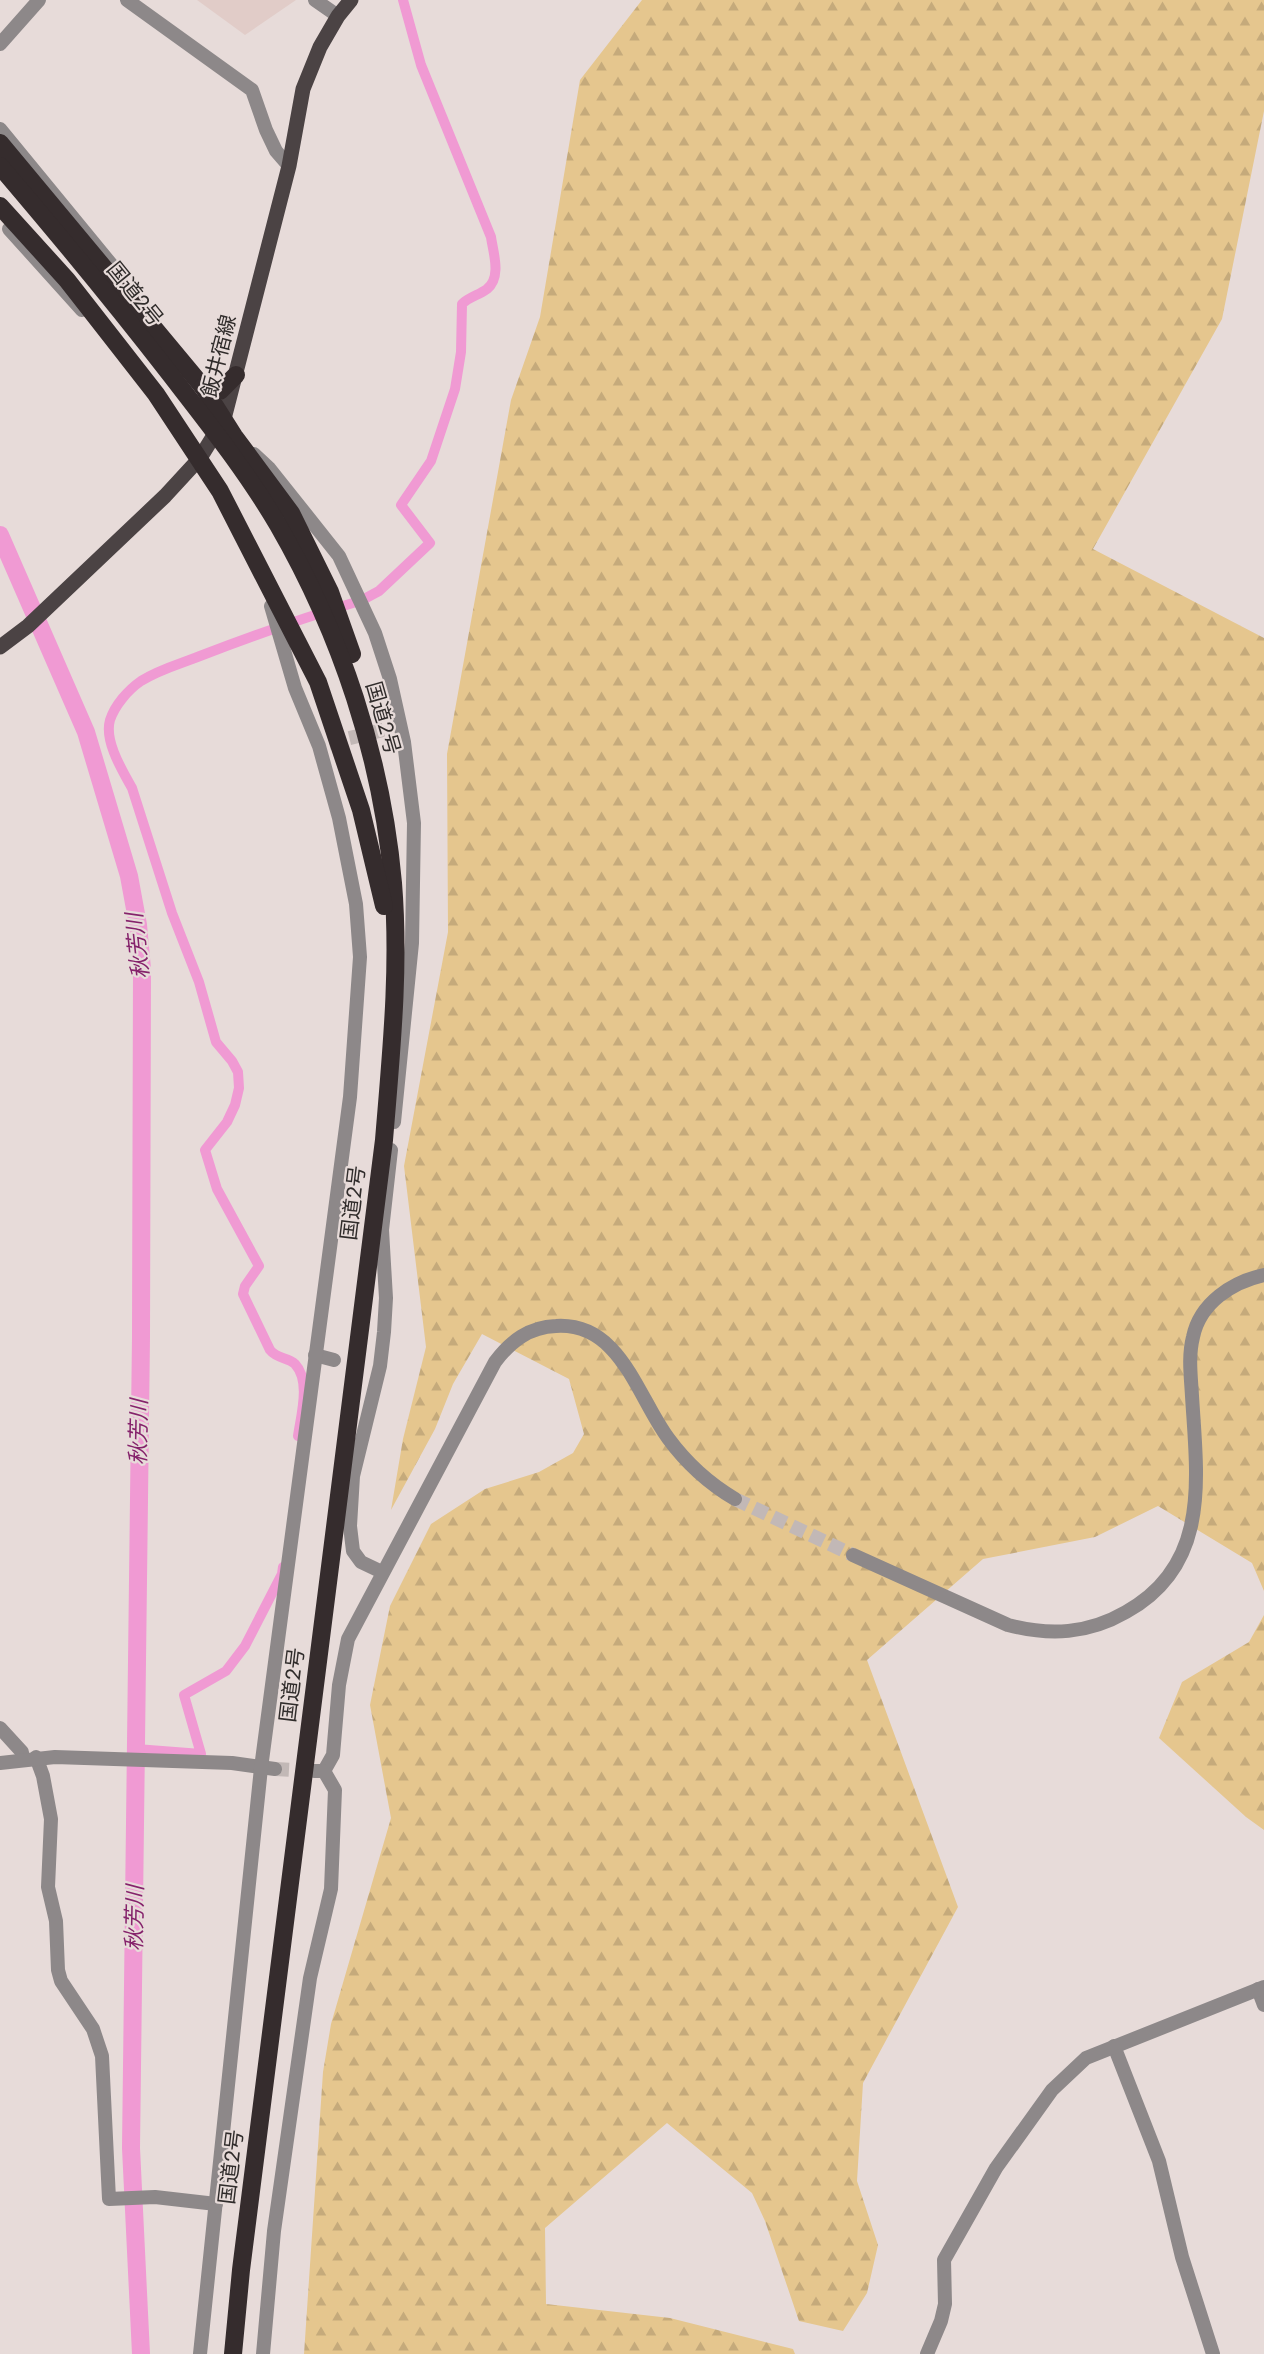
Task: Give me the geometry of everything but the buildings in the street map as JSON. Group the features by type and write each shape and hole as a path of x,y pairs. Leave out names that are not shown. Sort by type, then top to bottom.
{"highway":[{"path":"0,143 203,387 234,436 291,513 306,539 323,595"},
{"name":"国道2号","path":"0,166 143,339 235,460 323,595 334,621 379,787 393,882 396,985 384,1140 241,2270 233,2354"},
{"path":"0,206 67,280 117,344 200,458 247,542 290,640 334,723 382,889 396,985"},
{"path":"203,387 220,391 236,375"}],"main road":[{"name":"飯井宿線","path":"0,646 28,626 165,496 200,458 224,419 289,166 303,89 320,48 338,16 351,0"}],"street":[{"path":"0,44 39,0"},
{"path":"127,0 252,90 276,151 289,166"},
{"path":"315,0 338,16"},
{"path":"0,129 114,266 112,279"},
{"path":"0,187 29,163"},
{"path":"0,218 66,295 117,344 147,321"},
{"path":"234,436 269,468 339,556 354,583 390,680 393,727 414,823 412,943 382,1230 386,1298 380,1366 353,1476 350,1526 353,1551 361,1562 382,1572"},
{"path":"200,2354 261,1768 350,1097 360,957 356,904 324,745 295,688 290,640"},
{"path":"853,1555 1008,1625 1023,1629 1062,1633 1082,1630 1116,1618 1134,1608 1167,1578 1177,1564 1196,1512 1197,1488 1190,1359 1193,1336 1200,1318 1212,1302 1237,1284 1264,1275"},
{"path":"263,2354 274,2231 310,1978 331,1889 335,1791 317,1771 333,1755 339,1685 348,1640 495,1362 517,1338 546,1326 577,1328 604,1341 624,1364 650,1410 681,1455 713,1486 735,1499"},
{"path":"315,1355 334,1360"},
{"path":"364,1365 380,1366"},
{"path":"0,1728 43,1776 51,1820 48,1887 56,1921 58,1970 61,1981 81,2007 93,2029 102,2056 109,2199 155,2198 216,2204"},
{"path":"0,1763 29,1758 106,1759 232,1763 275,1769"},
{"path":"927,2354 941,2321 945,2304 944,2260 996,2168 1052,2090 1086,2058 1114,2046 1261,1988 1264,2005"},
{"path":"1114,2046 1159,2161 1182,2257 1213,2354"}],"shaded area":[{"path":"197,0 296,0 245,35"}],"green space":[{"path":"642,0 1264,0 1264,111 1222,319 1093,549 1264,638 1264,1591 1252,1563 1158,1506 1095,1537 983,1559 867,1660 958,1907 863,2083 857,2181 878,2245 867,2293 843,2331 799,2321 765,2221 752,2193 667,2123 545,2228 546,2304 670,2318 793,2349 795,2354 304,2354 323,2072 331,2024 391,1818 370,1705 390,1606 431,1524 485,1489 539,1472 573,1453 584,1434 569,1379 482,1334 453,1384 435,1429 391,1510 403,1439 426,1347 404,1166 448,932 447,754 511,400 540,317 580,80"},
{"path":"1264,1615 1264,1830 1246,1817 1159,1738 1182,1682 1249,1642"}],"waterway":[{"path":"366,598 379,591 430,543 401,505 431,461 455,389 461,352 462,304 487,289 492,284 495,271 491,237 421,65 403,0"},
{"name":"秋芳川","path":"0,535 86,732 129,876 138,925 142,969 141,1337 131,2148 141,2354"},
{"path":"298,1436 304,1398 303,1379 295,1364 270,1350 243,1294 245,1286 259,1266 217,1189 205,1150 227,1122 235,1105 239,1088 238,1072 216,1042 199,982 172,913 132,788 112,746 109,728 112,714 122,698 148,677 258,634 356,602"},
{"path":"136,1749 201,1754 184,1695 226,1671 245,1646 282,1574 283,1567"}],"tunnel":[{"path":"329,743 387,729"},
{"path":"735,1499 853,1555"},
{"path":"275,1769 311,1771"}]}
